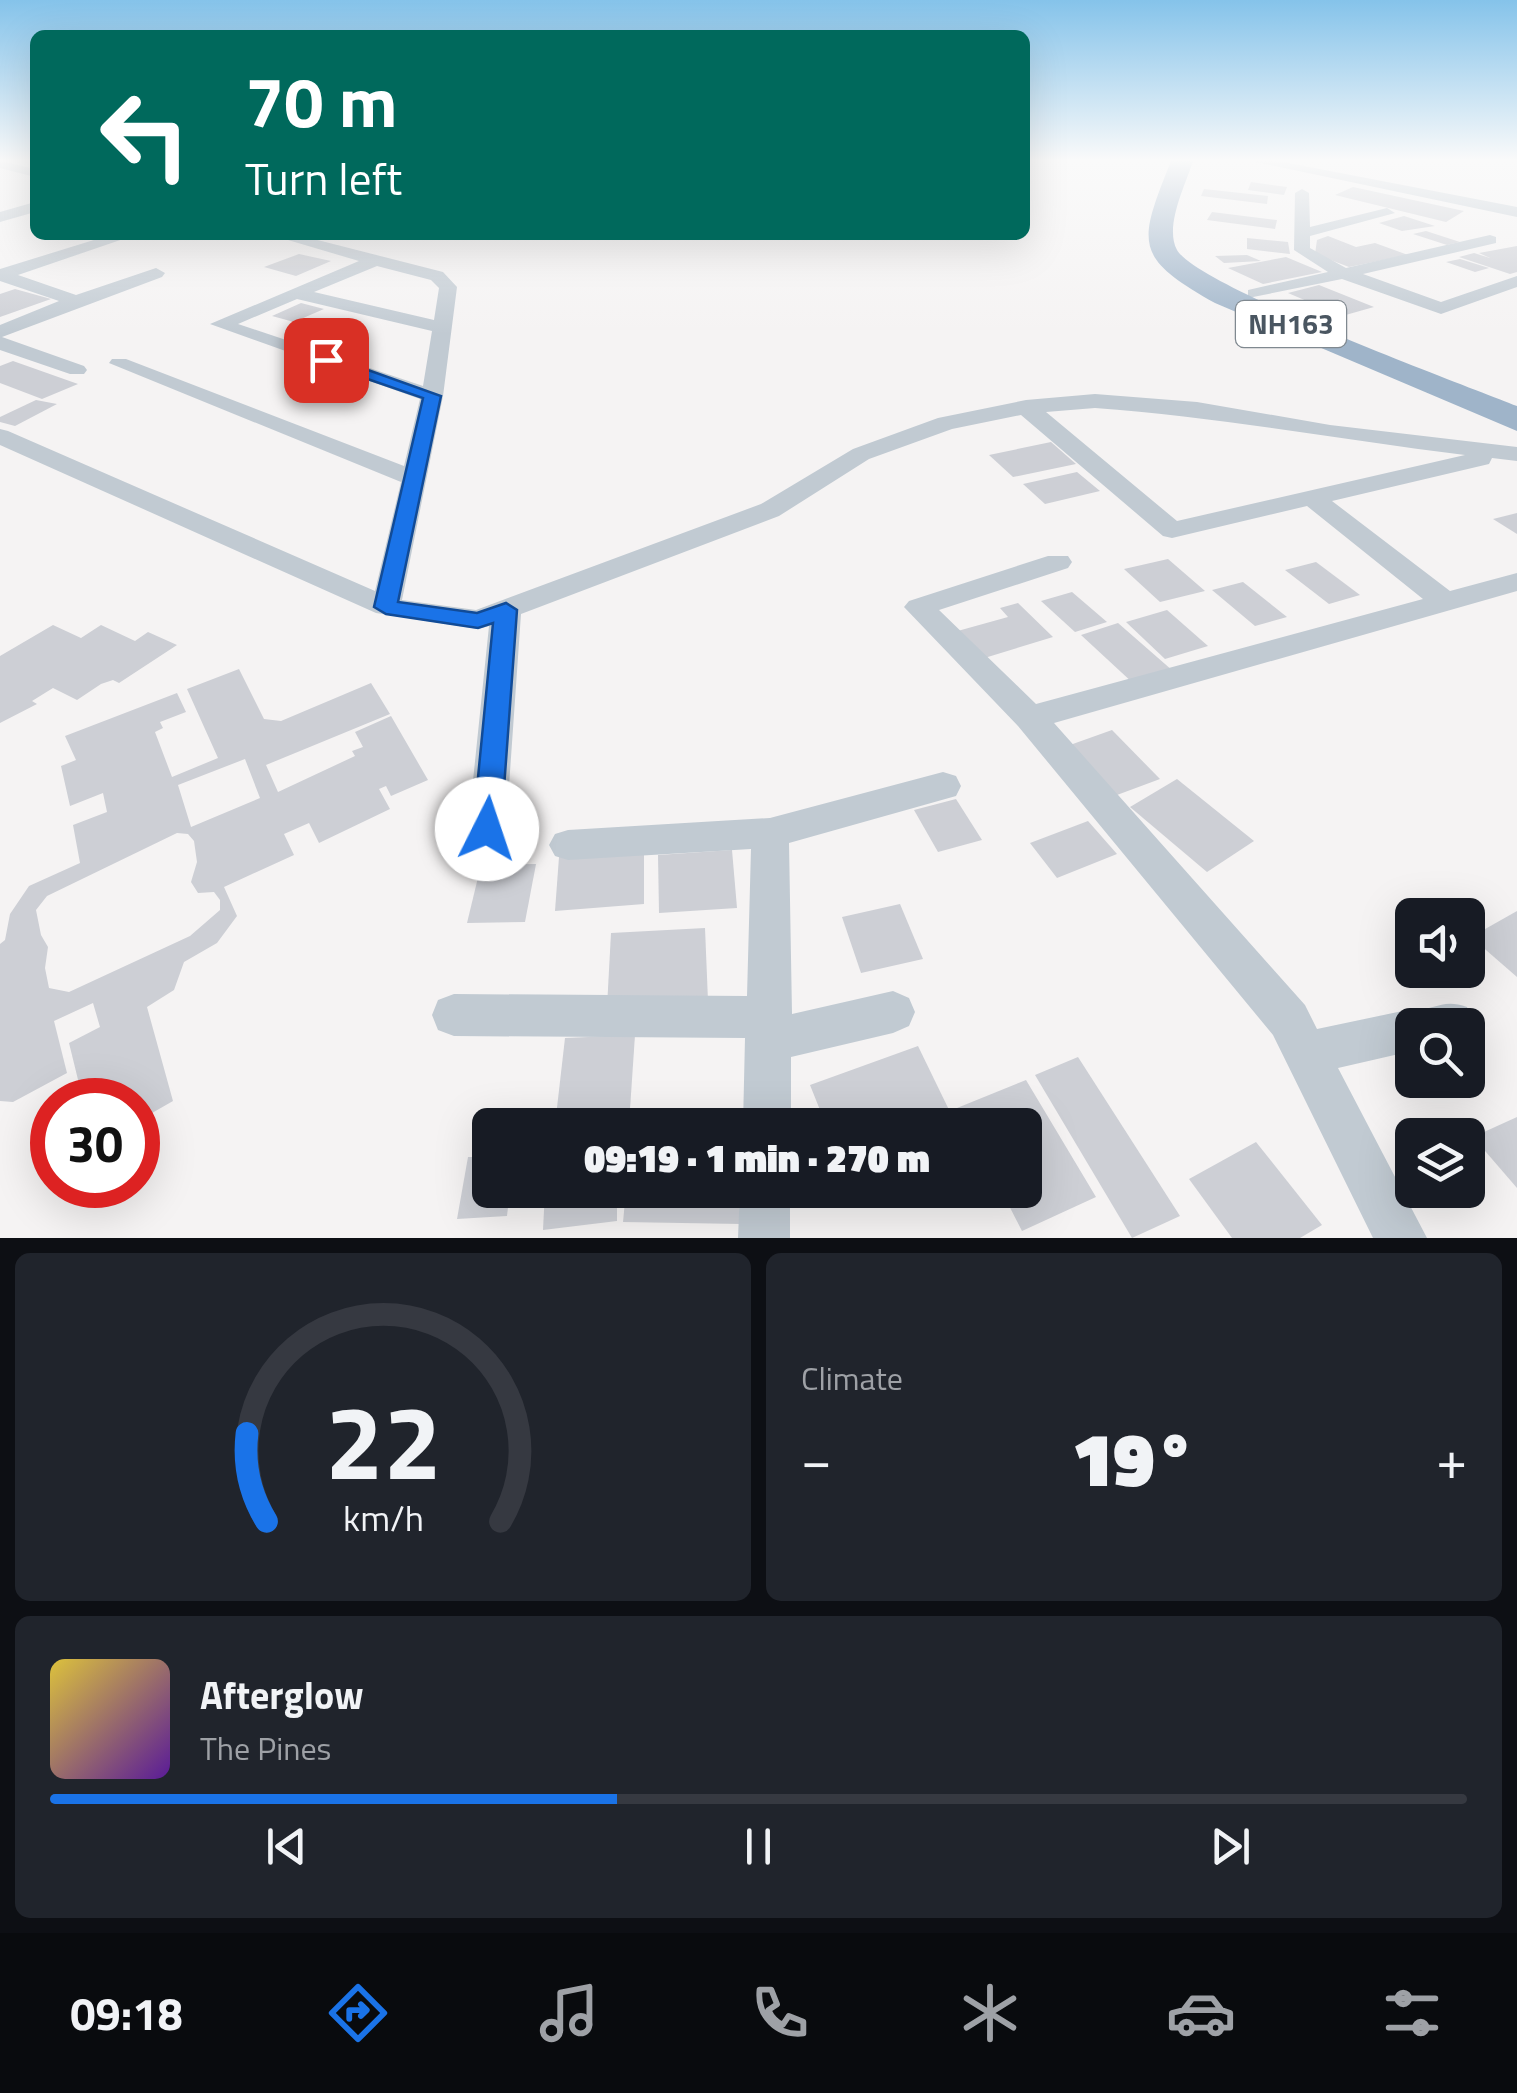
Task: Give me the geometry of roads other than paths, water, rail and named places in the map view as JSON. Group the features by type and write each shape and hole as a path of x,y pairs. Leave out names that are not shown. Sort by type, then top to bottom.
{"highway":[{"name":"NH163","path":"1162,219 1159,248 1176,268 1226,297 1517,420"},
{"name":"NH163","path":"1190,219 1184,242 1198,265 1254,294 1517,402"}],"street":[{"path":"1302,219 1302,250 1345,274 1442,308 1517,281"},
{"path":"1302,232 1364,219"},
{"path":"0,275 111,240"},
{"path":"299,240 437,276 448,287 432,396 386,607"},
{"path":"1254,294 1490,240"},
{"path":"376,260 220,324 432,396"},
{"path":"0,332 156,273"},
{"path":"0,275 112,312"},
{"path":"295,293 442,328"},
{"path":"0,342 77,370"},
{"path":"120,363 415,478"},
{"path":"0,436 386,607 478,620 770,510 861,454 946,424 1026,407 1095,401 1196,409 1330,432 1509,454"},
{"path":"1026,407 1172,530 1509,454"},
{"path":"1314,499 1445,602"},
{"path":"1058,562 920,607 1030,718 1288,1020 1401,1238"},
{"path":"1030,718 1517,582"},
{"path":"487,829 506,610"},
{"path":"568,846 770,833 942,786"},
{"path":"769,1108 770,833"},
{"path":"454,1015 771,1029 892,1012"},
{"path":"1306,1053 1395,1033"},
{"path":"764,1238 765,1208"}]}
